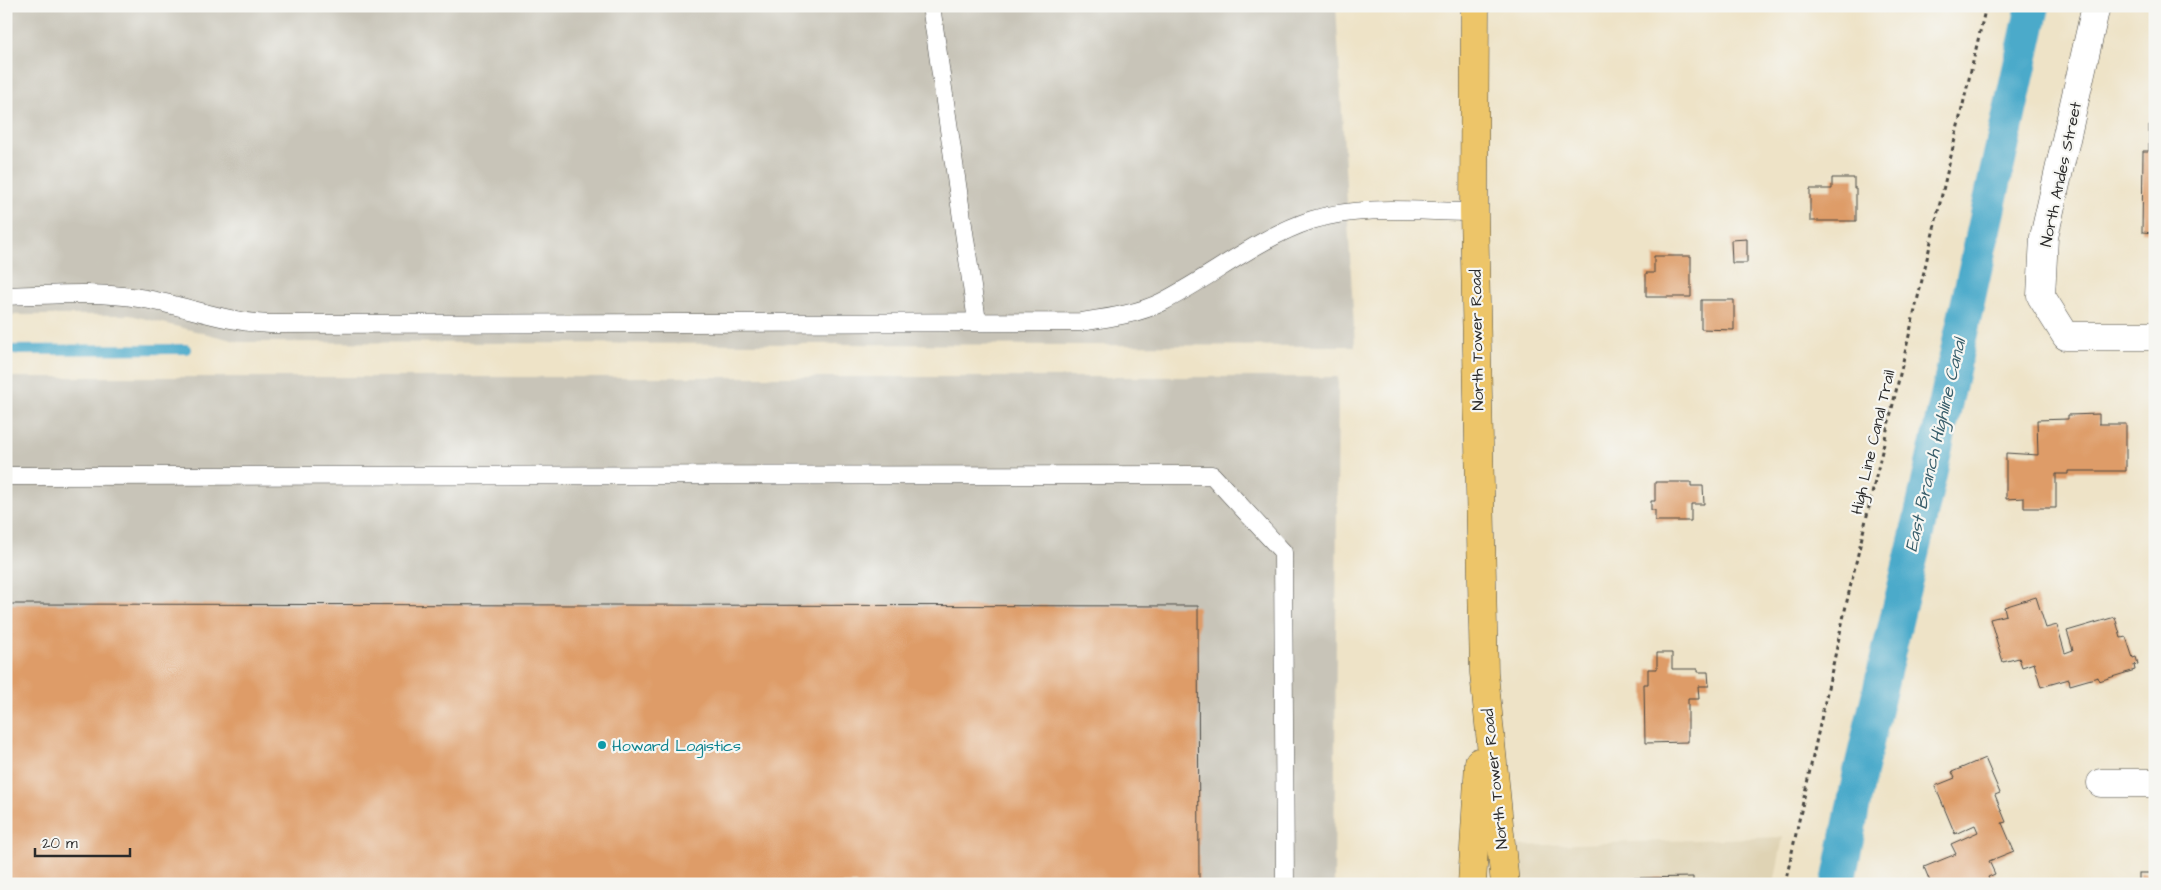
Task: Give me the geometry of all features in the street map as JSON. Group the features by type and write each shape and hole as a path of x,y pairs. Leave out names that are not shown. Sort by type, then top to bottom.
{"main road":[{"name":"North Tower Road","path":"1474,6 1474,212 1484,674 1504,884"},
{"name":"North Tower Road","path":"1472,884 1484,674"}],"street":[{"name":"North Andes Street","path":"2096,6 2044,237 2041,296 2066,336 2155,336"},
{"path":"2101,783 2155,783"}],"lane":[{"path":"931,6 977,321"},
{"path":"6,296 108,295 137,298 167,303 225,319 270,324 1081,322 1117,316 1161,302 1269,238 1312,220 1358,211 1474,212"},
{"path":"6,476 1212,475 1283,552 1285,884"}],"path":[{"name":"High Line Canal Trail","path":"1785,884 1849,592 1986,6"}],"shaded area":[{"path":"6,6 1336,6 1355,346 240,342 130,315 6,315"},
{"path":"6,377 1338,377 1334,884 6,884"},
{"path":"1783,837 1774,884 1520,884 1518,846"}],"building":[{"path":"2149,125 2155,125 2155,233 2142,232 2143,151 2149,151"},
{"path":"1832,178 1854,178 1854,188 1856,188 1856,221 1810,221 1810,189 1832,189"},
{"path":"1747,239 1747,263 1732,263 1731,240"},
{"path":"1654,256 1691,256 1691,297 1646,297 1646,273 1654,273"},
{"path":"1701,300 1734,300 1734,330 1701,329"},
{"path":"2099,414 2099,424 2126,424 2126,471 2068,471 2068,474 2056,474 2056,508 2024,508 2024,498 2006,499 2006,453 2038,455 2037,420 2068,419 2068,415"},
{"path":"1655,482 1691,482 1691,486 1703,486 1704,504 1691,504 1691,521 1655,521 1655,510 1651,510 1651,501 1655,501"},
{"path":"2036,597 2046,628 2057,625 2065,653 2073,650 2067,631 2115,617 2121,638 2126,637 2133,658 2136,657 2138,664 2134,665 2135,670 2099,681 2098,677 2070,685 2069,679 2041,687 2034,663 2022,667 2019,658 2003,662 1990,619 2006,615 2004,607"},
{"name":"Howard Logistics","path":"6,604 1198,606 1199,884 6,884"},
{"path":"1657,653 1672,653 1672,669 1698,669 1698,672 1708,672 1709,686 1698,686 1699,699 1688,699 1688,742 1645,743 1644,684 1648,684 1648,669 1657,669"},
{"path":"1985,758 2000,793 1995,795 2006,822 2002,823 2014,851 1989,861 1995,874 1988,877 1991,884 1931,884 1924,867 1956,854 1951,844 1978,832 1975,825 1955,834 1935,786 1955,778 1952,772"},
{"path":"2139,873 2155,873 2155,884 2139,884"},
{"path":"1693,877 1693,884 1631,884 1631,878"}],"waterway":[{"name":"East Branch Highline Canal","path":"1838,884 1860,772 1917,533 2033,6"},
{"path":"6,350 186,349"}],"place":[{"name":"Howard Logistics","path":"602,745"}]}
